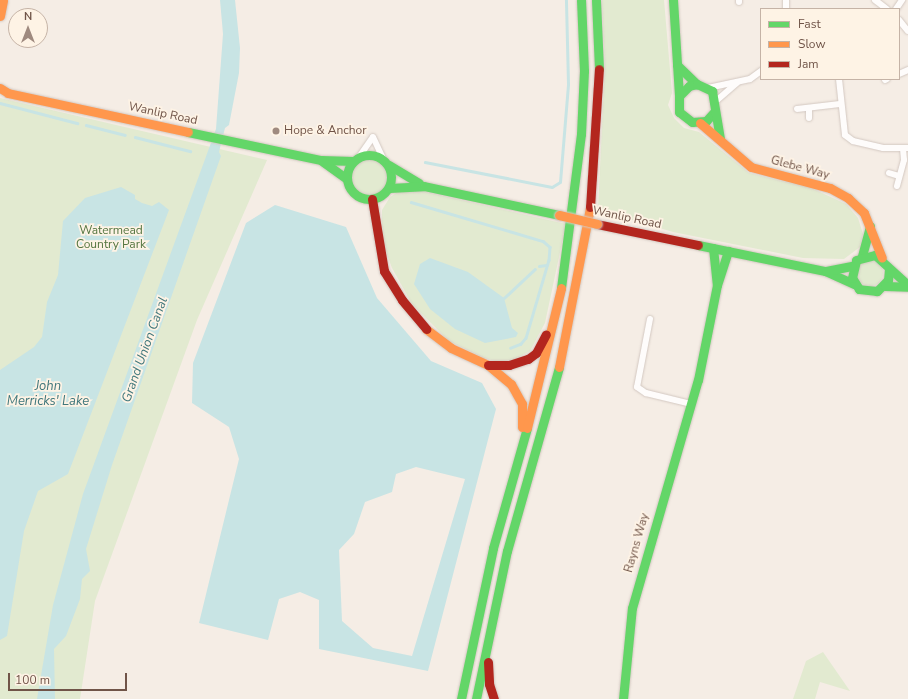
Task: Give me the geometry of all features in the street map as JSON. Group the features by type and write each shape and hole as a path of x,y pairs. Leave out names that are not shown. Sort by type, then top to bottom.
{"main road":[{"path":"0,16 3,0"},
{"path":"461,699 493,548 558,310 575,203 581,134 584,71 581,0"},
{"path":"476,699 508,551 557,377 574,300 590,204 599,72 596,0"},
{"path":"673,0 674,49 677,65 679,112 692,122 700,123 715,111"},
{"path":"677,65 697,84 708,88 716,101 715,111 720,139"},
{"path":"679,96 689,86 697,84"},
{"name":"Wanlip Road","path":"0,88 8,93 231,142 321,160 356,159"},
{"name":"Glebe Way","path":"700,123 720,139 727,149 751,167 830,188 859,207 870,226 882,258"},
{"path":"371,154 385,160 392,172 389,188 372,200 357,196 347,179 356,159 371,154"},
{"name":"Wanlip Road","path":"321,160 347,179"},
{"name":"Wanlip Road","path":"385,160 396,172 424,186 825,271 854,284"},
{"name":"Wanlip Road","path":"389,188 424,186"},
{"path":"372,200 384,271 402,300 423,326 451,348 488,365 511,384 522,404 523,418 515,469"},
{"path":"870,226 862,256 852,266 854,284 870,292 885,286 908,286"},
{"name":"Rayns Way","path":"713,248 717,285"},
{"name":"Rayns Way","path":"626,696 632,608 691,404 717,285 728,251"},
{"path":"862,256 875,255 882,258 888,269 908,286"},
{"name":"Wanlip Road","path":"825,271 852,266"},
{"path":"885,286 888,269"},
{"path":"488,365 519,363 536,353 558,310"},
{"path":"490,633 488,676 494,699"}],"street":[{"path":"875,0 886,8"},
{"path":"900,21 908,31"},
{"path":"716,101 739,82 760,72"},
{"path":"839,80 840,104 845,136 864,144 905,148 904,160 897,186"},
{"path":"708,88 739,82"},
{"path":"798,108 840,104"},
{"path":"809,108 809,118"},
{"path":"356,159 373,136 385,160"},
{"path":"889,173 899,176"},
{"path":"650,319 637,387 646,393 691,404"}],"green space":[{"path":"602,0 664,0 672,93 668,105 674,118 684,128 699,132 749,173 811,188 846,204 858,218 863,234 860,247 844,259 803,258 673,232 598,210 605,64"},
{"name":"Watermead Country Park","path":"0,98 267,160 197,320 95,601 80,699 0,699"},
{"path":"365,155 373,155 378,156 385,161 390,168 390,186 385,193 378,198 365,199 357,196 350,189 347,181 347,173 350,165 357,158"},
{"path":"417,190 566,224 545,323 530,351 515,359 499,362 484,358 449,341 412,304 392,268 384,246 382,210 390,197 398,192"},
{"path":"870,260 879,264 883,273 879,282 870,286 861,282 857,273 861,264"},
{"path":"823,652 850,691 820,682 815,699 793,699 806,661"}],"water":[{"name":"Grand Union Canal","path":"220,0 235,0 240,48 239,73 229,125 225,128 219,152 221,156 112,465 86,549 90,571 82,579 80,599 66,636 54,649 55,699 37,699 53,605 83,494 216,129 223,34"},
{"name":"John Merricks' Lake","path":"121,187 135,195 135,199 142,203 152,206 159,202 169,210 68,474 38,491 24,531 7,636 0,640 0,370 34,347 42,337 47,302 58,275 63,221 85,198"},
{"path":"275,205 346,227 377,298 431,361 482,383 496,409 428,671 319,649 319,600 300,592 279,599 268,640 199,623 239,459 229,427 192,403 193,363 246,223","holes":["416,467 465,479 412,656 373,648 342,621 339,550 354,534 365,502 392,492 396,474"]},
{"path":"430,258 468,272 504,298 512,328 518,333 516,337 485,343 455,329 430,309 414,284 420,264"}],"waterway":[{"path":"425,162 552,187 560,182 568,84 566,0"},
{"path":"0,103 77,123"},
{"path":"86,125 125,135"},
{"path":"135,137 190,151"},
{"path":"411,202 543,241 550,247 549,260 526,338 521,344 511,348"},
{"path":"539,266 546,265"},
{"path":"504,298 535,269"}],"traffic: fast":[{"path":"561,288 581,134 584,71 581,0"},
{"path":"596,0 599,69"},
{"path":"673,0 679,96"},
{"path":"677,65 697,84"},
{"path":"715,111 706,121 692,122 679,112 679,96 689,86 697,84 712,91 720,139"},
{"path":"188,132 321,160 353,161"},
{"path":"365,155 373,155 378,156 385,161 390,168 391,177 390,186 385,193 378,198 365,199 357,196 350,189 347,181 347,173 350,165 357,158 365,155"},
{"path":"322,161 347,179"},
{"path":"389,165 419,183"},
{"path":"389,188 424,186 559,215"},
{"path":"862,256 870,226"},
{"path":"698,245 825,271 854,284"},
{"path":"713,248 717,285"},
{"path":"623,699 632,608 698,380 717,285 728,251"},
{"path":"889,269 888,280 877,291 859,289 852,278 856,260 875,255 908,285"},
{"path":"826,271 852,266"},
{"path":"885,286 908,287"},
{"path":"476,699 507,551 559,367"},
{"path":"461,699 493,548 527,428"}],"traffic: slow":[{"path":"0,16 3,0"},
{"path":"0,88 8,93 188,132"},
{"path":"700,123 751,167 830,188 848,198 864,213 882,258"},
{"path":"559,367 590,207"},
{"path":"559,215 597,224"},
{"path":"527,428 561,288"},
{"path":"426,329 451,348 488,365 511,384 522,404 522,427"}],"traffic: jam":[{"path":"590,207 599,69"},
{"path":"372,199 384,271 402,300 426,329"},
{"path":"597,224 698,245"},
{"path":"488,365 509,365 528,359 536,353 546,334"},
{"path":"488,662 489,684 494,699"}],"place":[{"name":"Hope & Anchor","path":"276,131"}]}
